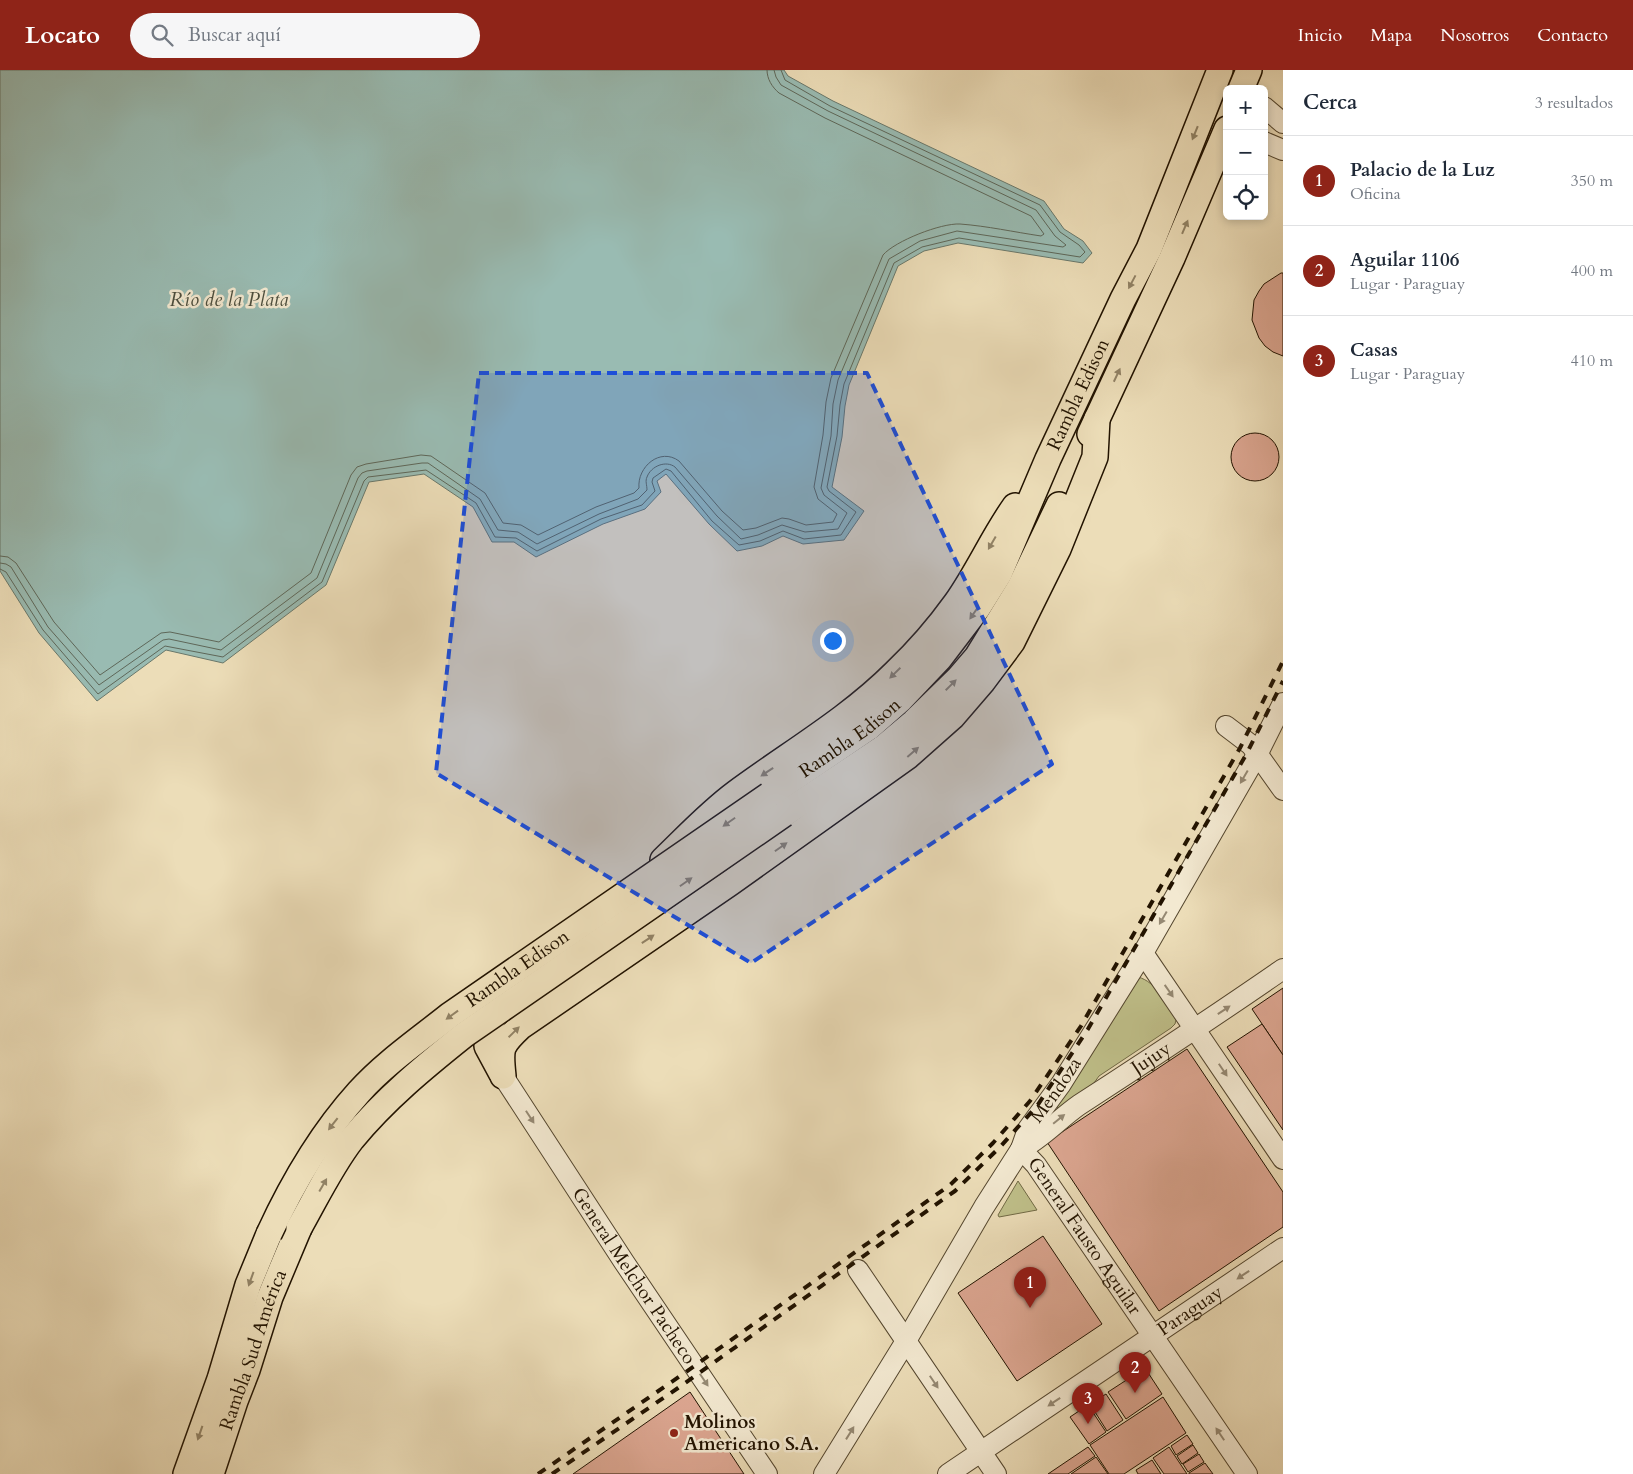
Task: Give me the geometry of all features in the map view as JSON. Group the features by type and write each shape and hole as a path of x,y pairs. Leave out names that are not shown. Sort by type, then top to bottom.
{"main road":[{"path":"1243,85 1249,70"},
{"name":"Rambla Edison","path":"300,1228 331,1171 352,1140 380,1107 415,1073 777,804 901,699 938,660 977,609 999,574 1048,459 1123,299 1149,249 1220,83"},
{"name":"Rambla Edison","path":"269,1234 289,1192 329,1129 360,1091 402,1053 450,1015 777,804 883,748 914,722 959,678 977,656 1020,587 1172,258 1227,130"},
{"path":"503,1076 501,1055 506,1041 520,1027 730,883 908,756 952,717 983,681 1012,642 1058,549 1095,457 1097,419"},
{"path":"503,1076 487,1046 488,1030 498,1006 661,863 703,820 736,794 821,735 862,703 896,672 932,634 956,602 1003,523 1048,459"},
{"name":"Rambla Sud América","path":"211,1474 270,1297 300,1228"},
{"name":"Rambla Sud América","path":"186,1474 220,1379 248,1285 269,1234"}],"street":[{"path":"1268,110 1283,123"},
{"path":"1268,144 1283,150"},
{"name":"Mendoza","path":"824,1474 906,1342 984,1207 1021,1149 1028,1129 1071,1069 1143,953 1258,753 1283,704"},
{"path":"1226,726 1244,739 1258,753 1283,790"},
{"path":"1143,953 1283,1159"},
{"name":"Jujuy","path":"1021,1149 1032,1143 1062,1116 1195,1030 1283,969"},
{"name":"General Melchor Pacheco","path":"503,1076 624,1262 767,1474"},
{"name":"General Fausto Aguilar","path":"1021,1149 1036,1165 1247,1474"},
{"name":"Paraguay","path":"948,1474 1283,1248"},
{"path":"858,1270 996,1474"}],"highlighted area":[{"path":"479,373 867,373 1052,764 751,963 436,773"}],"green space":[{"path":"1138,977 1151,984 1160,994 1176,1020 1175,1024 1099,1076 1089,1090 1058,1112 1057,1105"},
{"path":"1018,1181 1037,1210 999,1217 998,1215"}],"water":[{"name":"Río de la Plata","path":"0,70 784,70 788,76 833,101 1044,201 1064,229 1083,241 1092,253 1083,263 958,243 924,251 898,266 849,385 842,437 832,487 864,511 844,540 803,544 783,536 762,546 737,551 709,524 666,474 657,481 661,492 645,509 603,524 536,557 514,542 492,542 473,507 424,474 369,482 326,585 223,663 166,650 97,701 39,633 0,571"}],"building":[{"path":"1283,273 1283,356 1265,346 1259,338 1252,320 1254,300 1259,291 1264,284"},
{"path":"1250,433 1260,433 1272,440 1279,452 1279,462 1272,474 1260,481 1250,481 1242,477 1235,470 1231,462 1231,452 1235,444 1242,437"},
{"path":"1283,988 1283,1055 1252,1009"},
{"path":"1262,1024 1283,1055 1283,1130 1227,1047"},
{"path":"1187,1049 1283,1192 1283,1227 1159,1311 1047,1142"},
{"path":"1043,1236 1102,1324 1017,1381 958,1293"},
{"path":"1145,1368 1162,1394 1126,1419 1108,1392"},
{"name":"Molinos Americano S.A.","path":"690,1392 744,1474 573,1474"},
{"path":"1106,1394 1123,1420 1107,1431 1090,1404"},
{"path":"1163,1397 1186,1433 1124,1474 1109,1474 1090,1445"},
{"path":"1088,1405 1106,1432 1089,1444 1070,1417"},
{"path":"1187,1435 1193,1444 1176,1455 1171,1446"},
{"path":"1193,1445 1198,1453 1182,1464 1177,1456"},
{"path":"1088,1447 1095,1456 1068,1474 1048,1474"},
{"path":"1169,1447 1187,1474 1164,1474 1153,1458"},
{"path":"1199,1454 1204,1462 1188,1472 1183,1464"},
{"path":"1096,1457 1108,1474 1071,1474"},
{"path":"1152,1460 1161,1474 1138,1474 1136,1470"},
{"path":"1205,1463 1213,1474 1189,1474 1189,1473"}],"railway":[{"path":"538,1474 950,1185 993,1143 1030,1101 1081,1026 1240,748 1283,661"},
{"path":"552,1474 678,1388 955,1191 1000,1147 1037,1106 1088,1029 1247,753 1283,681"}],"place":[{"name":"Palacio de la Luz","path":"1030,1308"},
{"name":"Aguilar 1106","path":"1135,1393"},
{"name":"Casas","path":"1088,1424"},
{"name":"Molinos Americano S.A.","path":"674,1433"}]}
